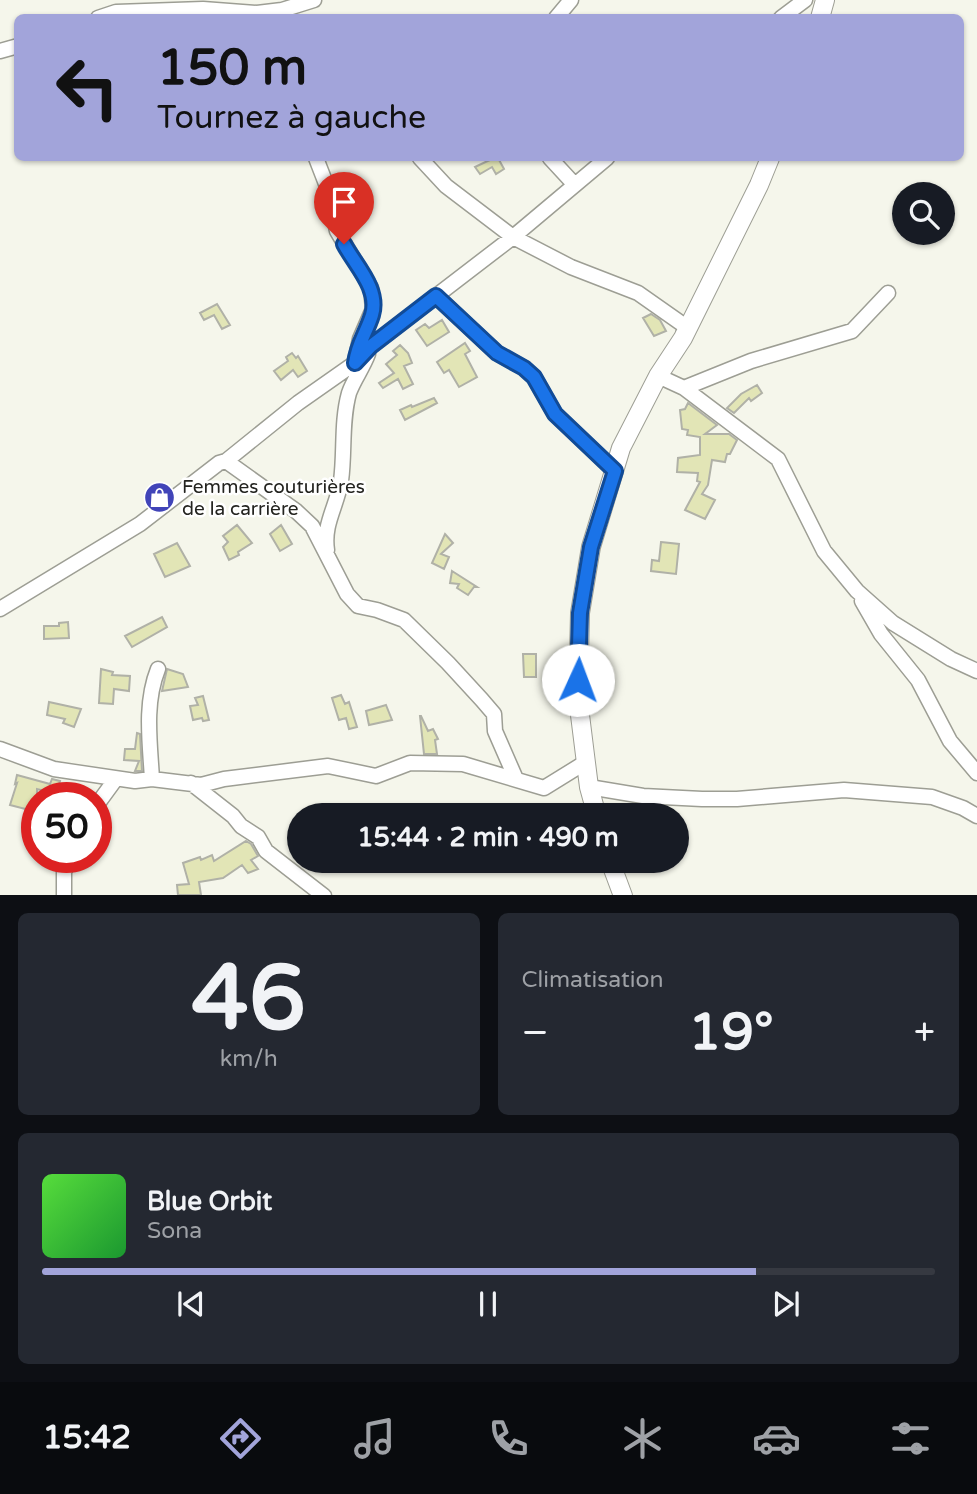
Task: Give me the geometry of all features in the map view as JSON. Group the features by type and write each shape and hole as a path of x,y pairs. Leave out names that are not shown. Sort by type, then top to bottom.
{"main road":[{"path":"593,803 578,699 580,613 591,547 621,448 658,376 683,338 769,161"},
{"path":"615,873 623,895"}],"street":[{"path":"111,14 203,9 286,14 314,0"},
{"path":"559,14 571,0"},
{"path":"786,14 805,0"},
{"path":"317,161 328,189 337,231 371,288 373,309 360,339 355,363"},
{"path":"423,161 446,187 513,237 572,267 638,293 685,326 683,338"},
{"path":"553,161 574,184"},
{"path":"0,609 140,524 219,463 226,461 298,403 355,363 371,346 513,237 603,161"},
{"path":"684,388 751,360 852,331 888,293"},
{"path":"434,298 497,353 524,368 534,377 555,414 615,471"},
{"path":"329,558 325,538 341,480 347,403 371,346"},
{"path":"658,376 684,388 778,459 824,551 857,591 893,623 951,659 977,671"},
{"path":"226,461 296,511 312,526 347,594 358,606 404,620 482,700 494,714 495,731 516,779"},
{"path":"857,591 881,634 919,680 950,741 977,774"},
{"path":"152,779 150,691 158,669"},
{"path":"0,749 54,769 115,780 152,779 201,785 224,779 328,766 376,776 410,763 463,764 544,788 586,762"},
{"path":"112,784 115,780"},
{"path":"190,782 233,816 241,826 258,837 266,851 324,895"},
{"path":"589,787 643,796 702,799 857,791 932,797 977,816"},
{"path":"64,873 64,895"}],"building":[{"path":"488,161 500,161 504,169 496,174 492,167 480,174 475,167"},
{"path":"217,304 230,325 222,329 214,315 204,320 200,313"},
{"path":"651,314 660,320 666,331 654,336 643,318"},
{"path":"442,320 449,332 427,346 416,330 425,324 429,328"},
{"path":"465,343 470,351 465,354 477,377 459,387 449,370 444,373 437,362"},
{"path":"400,345 408,353 412,363 404,366 413,384 403,389 398,379 383,388 379,383 394,373 386,364 397,355 393,351"},
{"path":"292,353 296,358 298,356 307,371 298,377 293,370 281,380 274,371 288,361 286,357"},
{"path":"757,385 762,393 751,401 749,398 734,413 727,408 741,394"},
{"path":"434,398 437,403 405,420 400,410"},
{"path":"688,403 717,425 705,434 729,434 737,440 725,462 712,460 708,485 702,494 715,500 705,519 685,510 700,482 697,481 698,473 677,472 678,458 700,455 700,437 687,435 688,430 682,429 680,410 685,409"},
{"path":"237,525 252,543 229,560 223,547 228,542 223,536"},
{"path":"281,525 292,544 280,551 270,534"},
{"path":"445,534 453,543 441,554 449,557 444,569 432,563"},
{"path":"661,542 679,544 676,574 651,571 652,560 659,561"},
{"path":"177,543 190,566 165,577 154,554"},
{"path":"452,571 477,587 468,595 457,588 459,584 450,583"},
{"path":"162,617 167,627 132,647 125,636"},
{"path":"68,622 69,638 44,639 44,626 59,626 59,623"},
{"path":"523,654 536,654 536,677 524,677"},
{"path":"101,669 113,672 112,675 130,676 129,691 114,689 113,704 99,703"},
{"path":"167,669 183,674 188,687 162,691"},
{"path":"341,695 345,704 349,702 357,727 349,729 346,718 339,720 332,698"},
{"path":"203,696 209,720 193,720 190,706 198,705 195,698"},
{"path":"49,702 81,709 74,727 63,723 65,719 47,715"},
{"path":"386,705 392,720 369,725 366,711"},
{"path":"420,716 428,731 433,729 438,739 435,740 437,754 424,754"},
{"path":"137,733 140,734 142,771 135,771 139,761 124,760 125,749 135,749"},
{"path":"17,775 43,782 21,782 21,808 10,805 17,783 15,784"},
{"path":"246,841 258,856 251,860 258,869 248,873 242,865 223,878 199,882 201,895 178,895 177,885 189,884 183,863 212,855 214,861"}],"place":[{"name":"Femmes couturières de la carrière","path":"159,498"}],"route":[{"path":"344,244 371,288 373,298 372,315 360,339 355,363 371,346 436,296 497,353 524,368 534,377 555,414 615,471 591,547 580,613 578,680"}]}
